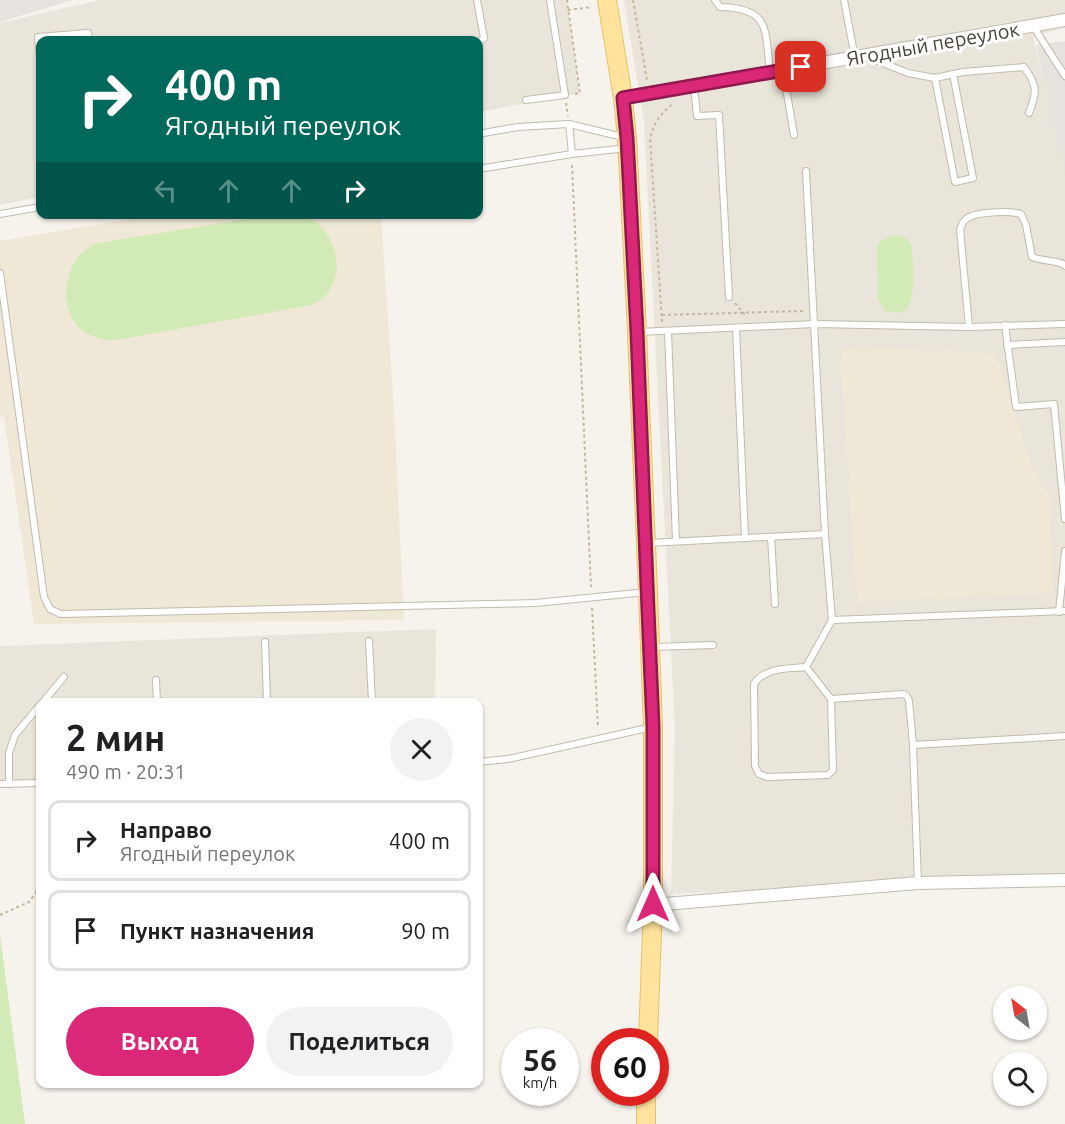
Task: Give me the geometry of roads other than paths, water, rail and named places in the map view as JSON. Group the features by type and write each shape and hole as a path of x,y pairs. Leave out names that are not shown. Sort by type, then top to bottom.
{"main road":[{"path":"611,2 627,143 653,726 653,904 648,1028"},
{"path":"646,1106 646,1124"}],"street":[{"name":"Ягодный переулок","path":"623,98 1065,20"},
{"path":"653,904 918,883 1065,880"}],"lane":[{"path":"477,0 483,39"},
{"path":"526,100 565,95 550,0"},
{"path":"715,0 720,7 733,4 760,17 765,32 770,72"},
{"path":"844,0 860,57 908,73 934,78 1024,67 1031,77 1036,94 1029,113"},
{"path":"1033,26 1065,76"},
{"path":"50,36 88,33 88,36"},
{"path":"783,70 794,135"},
{"path":"934,78 955,182 973,178 953,74"},
{"path":"693,86 697,116 720,115 729,297"},
{"path":"483,133 518,127 568,124 627,143"},
{"path":"568,124 572,154"},
{"path":"483,168 627,143"},
{"path":"806,171 825,534 832,620 806,667"},
{"path":"0,214 36,208"},
{"path":"969,327 960,229 963,221 971,216 1011,211 1021,214 1026,225 1032,257 1039,260 1051,260 1065,266"},
{"path":"0,273 44,597 50,609 61,614 535,603 648,592"},
{"path":"637,332 815,324 969,327 1065,324"},
{"path":"1005,325 1016,407 1054,404 1065,519"},
{"path":"736,328 745,538"},
{"path":"665,331 676,541"},
{"path":"1007,345 1065,342"},
{"path":"645,543 825,534"},
{"path":"771,537 775,604"},
{"path":"832,620 1062,611 1065,551"},
{"path":"369,641 372,698"},
{"path":"266,642 267,698"},
{"path":"650,647 713,645"},
{"path":"806,667 831,699 833,770 828,775 767,777 759,774 755,766 754,684 759,676 769,671 806,667"},
{"path":"47,698 64,677"},
{"path":"156,680 157,698"},
{"path":"831,699 903,694 907,696 913,745 918,883"},
{"path":"9,784 9,753 15,735 36,711"},
{"path":"483,762 508,759 599,740 653,726"},
{"path":"913,745 1065,736"},
{"path":"0,784 36,783"}]}
